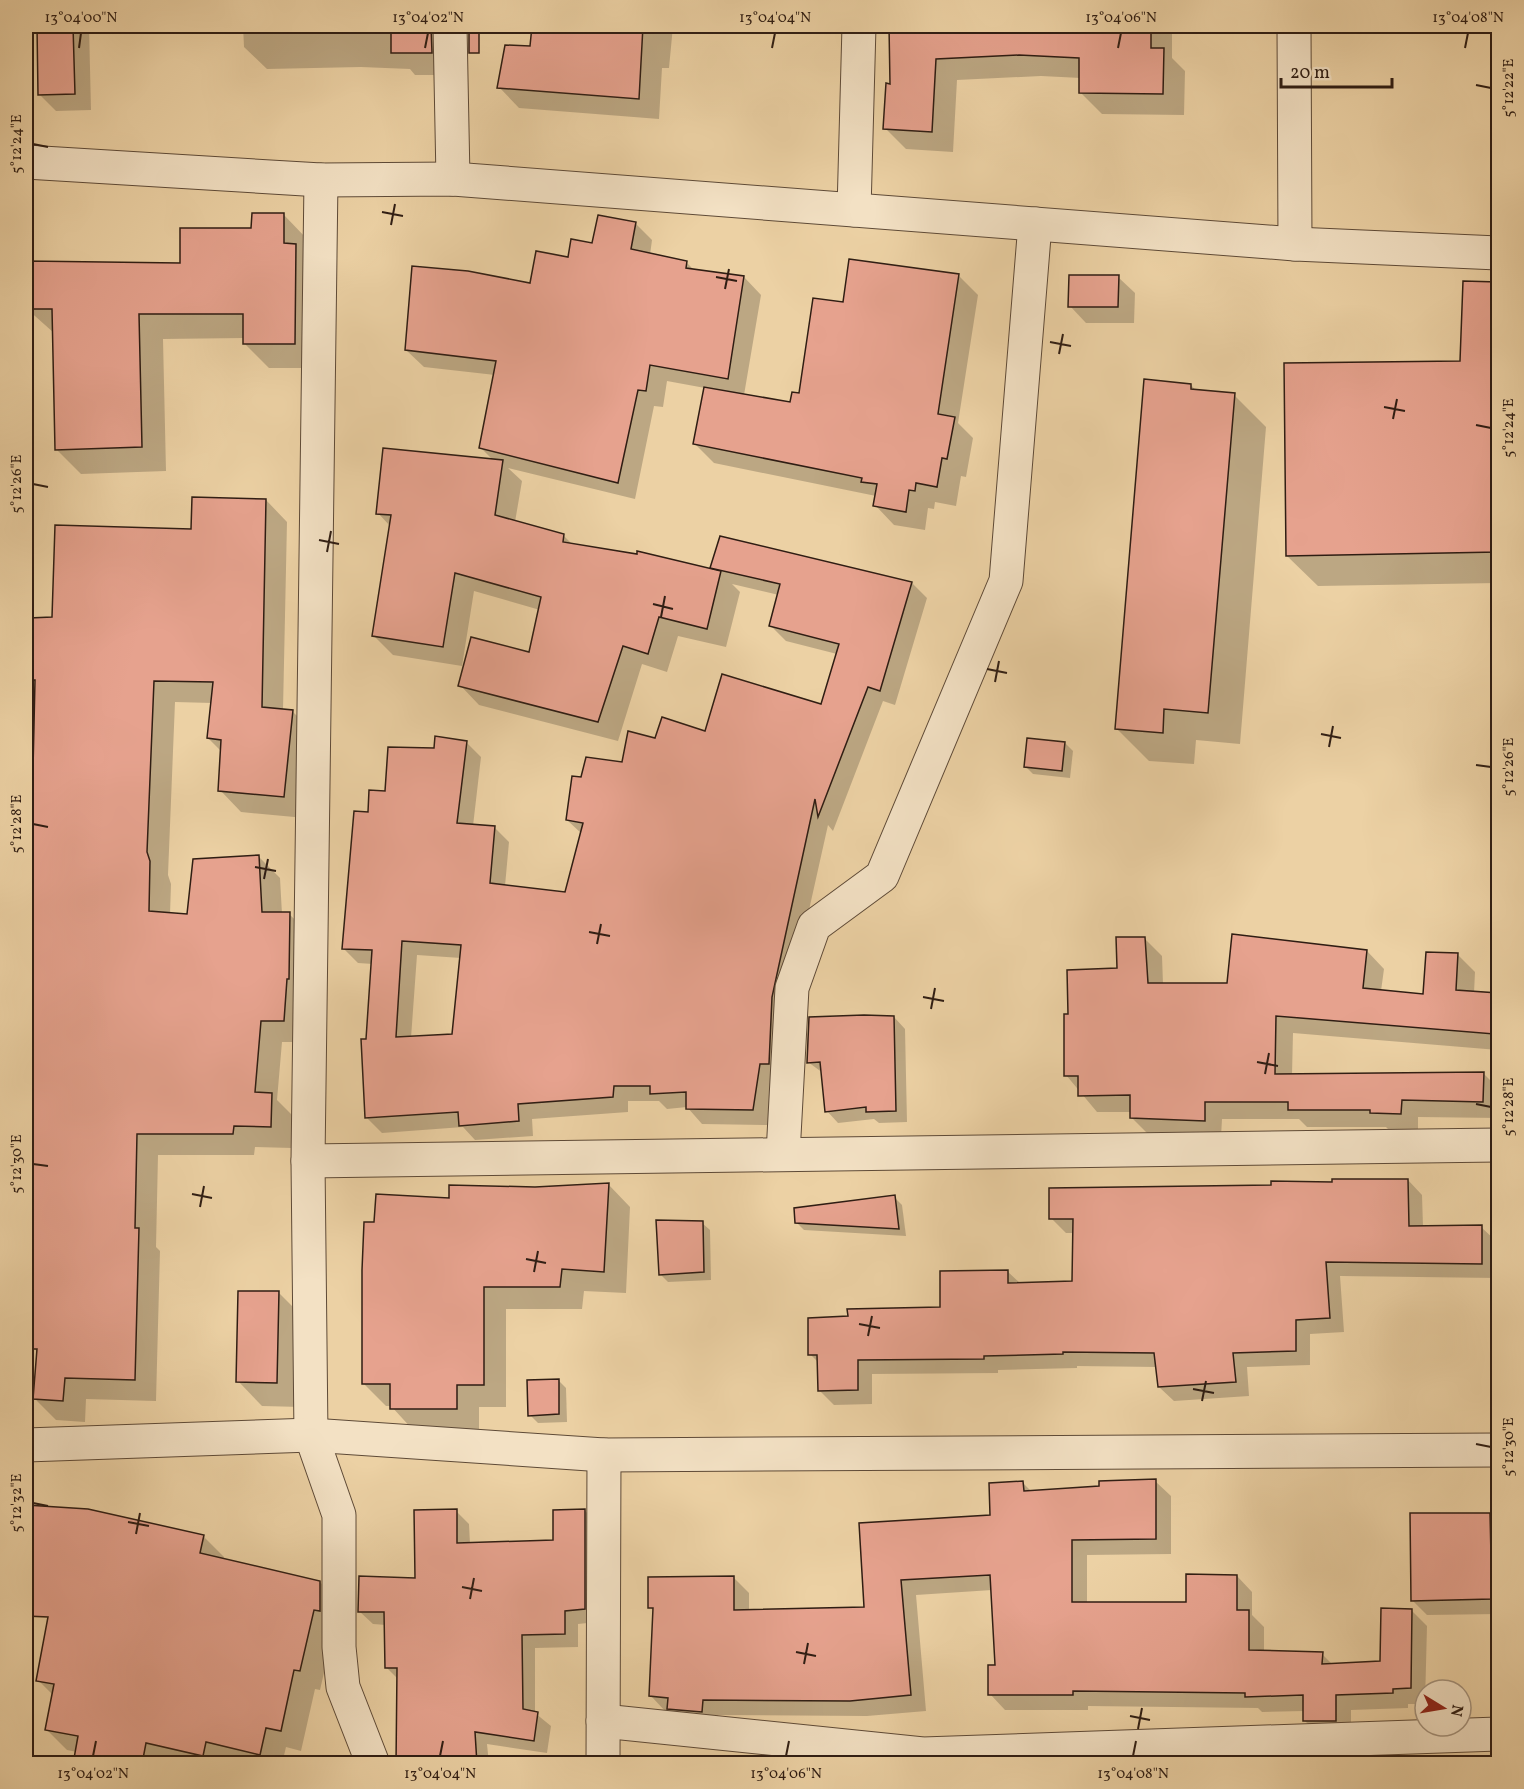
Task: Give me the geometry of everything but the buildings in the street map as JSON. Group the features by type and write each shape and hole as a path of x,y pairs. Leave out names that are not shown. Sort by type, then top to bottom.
{"street":[{"path":"450,26 453,179"},
{"path":"854,210 859,26"},
{"path":"1294,26 1295,244"},
{"path":"26,162 321,180 453,179 1295,244 1498,253"},
{"path":"321,180 308,1161 311,1434 339,1515 339,1647 344,1687 373,1764"},
{"path":"783,1154 792,988 814,926 882,876 1006,581 1035,224"},
{"path":"308,1161 1498,1145"},
{"path":"26,1445 311,1434 604,1455 1498,1450"},
{"path":"603,1764 604,1455"},
{"path":"603,1721 923,1754 1498,1734"}]}
